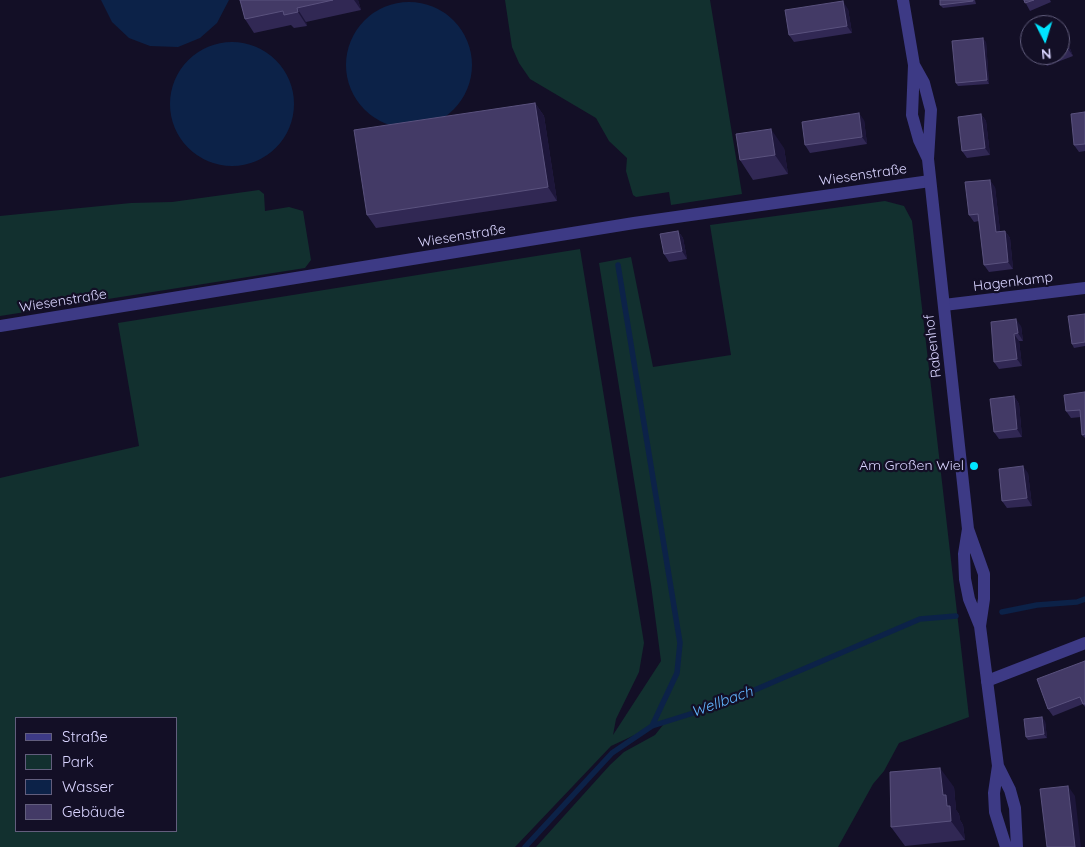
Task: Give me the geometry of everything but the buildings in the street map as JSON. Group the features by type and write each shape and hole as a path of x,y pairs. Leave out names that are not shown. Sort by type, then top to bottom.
{"street":[{"name":"Rabenhof","path":"903,0 914,64 912,114 919,140 928,159"},
{"name":"Rabenhof","path":"914,64 924,83 931,110 928,159 968,529 984,574 984,600 980,626"},
{"name":"Wiesenstraße","path":"0,326 587,230 930,181"},
{"name":"Hagenkamp","path":"944,305 1085,288"},
{"name":"Rabenhof","path":"968,529 964,554 964,578 969,599 980,626 998,766 994,793 995,812 1006,847"},
{"path":"987,681 1085,643"},
{"name":"Rabenhof","path":"998,766 1010,790 1016,808 1017,847"}],"green space":[{"path":"505,0 710,0 742,194 671,205 669,192 636,197 633,195 626,171 627,158 609,141 596,118 530,79 519,63 512,47"},
{"path":"259,190 264,194 265,211 289,207 303,211 311,260 305,268 0,316 0,216 131,203 172,202"},
{"path":"885,201 904,206 912,221 969,717 899,743 884,771 873,784 838,847 536,847 610,765 624,752 655,735 667,720 611,746 515,847 0,847 0,478 139,446 118,323 580,249 644,643 639,672 616,719 613,735 661,661 651,585 599,263 631,257 653,367 731,355 710,225"}],"water":[{"path":"101,0 229,0 217,23 200,38 178,47 150,46 129,38 112,22"},
{"path":"409,2 433,7 453,21 467,41 472,65 467,89 453,109 433,123 409,128 385,123 365,109 351,89 346,65 351,41 365,21 385,7"},
{"path":"232,42 256,46 276,60 290,80 294,104 290,128 276,148 256,162 232,166 208,162 188,148 174,128 170,104 174,80 188,60 208,46"}],"waterway":[{"path":"618,265 680,643 677,673 652,726"},
{"name":"Wellbach","path":"1002,612 1037,605 1077,602 1085,599"},
{"name":"Wellbach","path":"525,847 612,753 652,726 722,704 920,619 956,616"}],"place":[{"name":"Am Großen Wiel","path":"974,466"}]}
